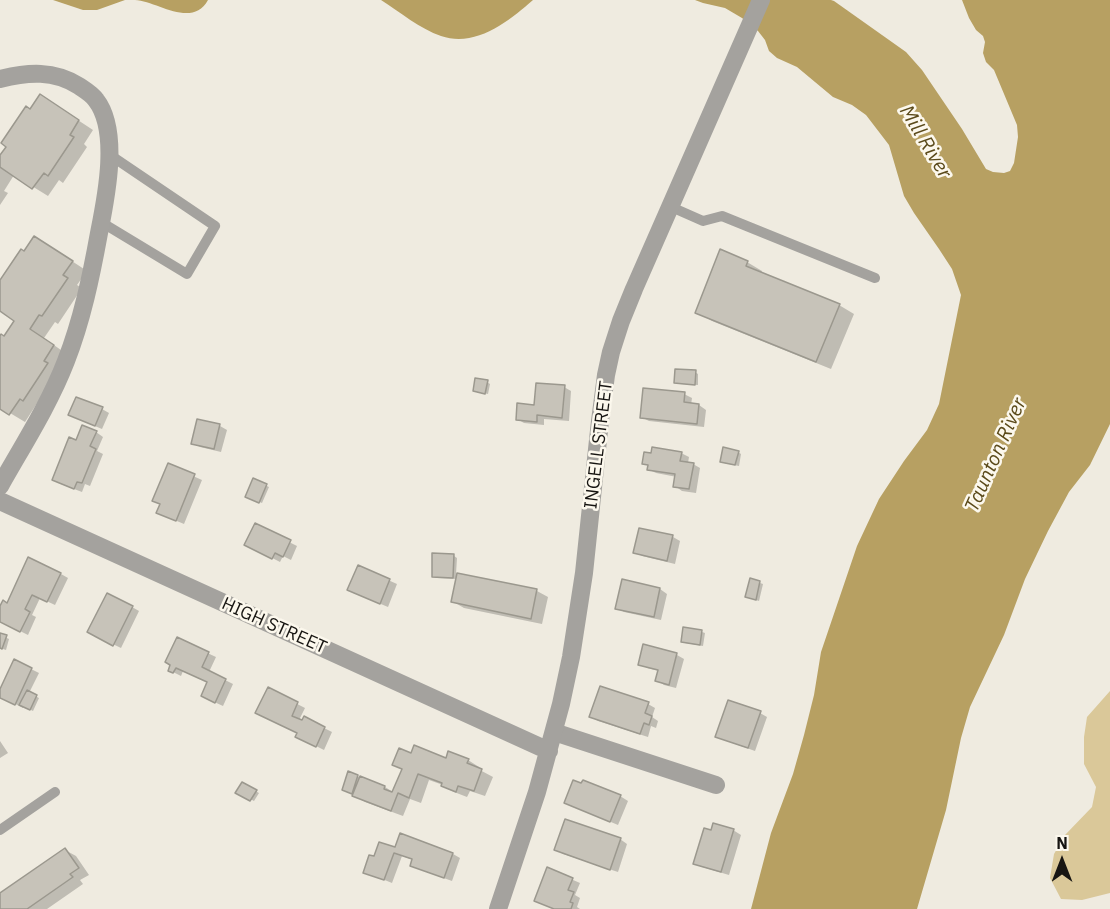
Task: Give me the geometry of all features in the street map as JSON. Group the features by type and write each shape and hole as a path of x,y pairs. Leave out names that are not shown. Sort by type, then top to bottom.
{"street":[{"name":"INGELL STREET","path":"498,909 549,751 571,657 589,528 600,421 611,352 621,321 669,206 761,0"},
{"path":"0,79 37,73 58,76 86,90 96,100 102,111 110,155 106,197 81,319 66,362 44,409 0,486"},
{"name":"HIGH STREET","path":"0,501 549,751"},
{"path":"554,732 716,784"}],"lane":[{"path":"101,222 187,274 215,226 110,155"},
{"path":"669,206 703,221 722,216 875,278"},
{"path":"0,830 55,792"}],"shaded area":[{"path":"1110,691 1110,893 1082,900 1061,899 1050,878 1054,854 1065,835 1092,807 1096,787 1084,764 1087,717"}],"water":[{"path":"53,0 125,0 97,10 83,10"},
{"path":"135,0 208,0 201,8 184,13"},
{"path":"381,0 533,0 503,24 491,30 467,38 454,39 425,29"},
{"path":"695,0 834,1 906,52 922,70 986,169 1004,173 1010,171 1014,163 1018,137 1017,125 994,70 986,62 983,53 985,42 983,36 976,30 969,18 962,0 1110,0 1110,424 1090,465 1069,492 1048,531 1025,579 1004,635 970,707 946,810 917,909 751,909 771,833 793,774 804,735 821,652 857,546 879,499 927,430 939,404 961,295 952,269 904,196 889,145 866,115 852,105 833,97 797,67 777,58 769,51 758,31 742,18 725,8"}],"building":[{"path":"40,94 79,120 70,135 74,137 48,176 44,173 32,189 0,167 0,155 6,147 1,143 26,106 30,109"},
{"path":"34,236 73,261 63,275 68,278 42,316 39,315 30,329 54,345 44,361 48,363 23,401 20,399 9,415 0,409 0,336 1,334 4,336 14,321 0,311 0,280 21,249 24,251"},
{"path":"720,249 748,261 746,266 840,304 816,362 695,313"},
{"path":"675,369 696,370 695,385 674,383"},
{"path":"475,378 488,380 485,394 473,391"},
{"path":"536,383 565,385 562,418 537,415 537,422 516,420 517,403 534,405"},
{"path":"643,388 685,392 684,402 699,404 697,424 640,418"},
{"path":"76,397 103,407 95,426 68,415"},
{"path":"197,419 220,424 214,449 191,444"},
{"path":"82,425 97,431 90,446 96,449 82,483 77,482 74,489 52,480 69,437 76,440"},
{"path":"652,447 682,452 680,461 694,463 689,489 673,487 675,474 647,470 648,465 642,464 644,452 651,453"},
{"path":"723,447 739,451 735,465 720,462"},
{"path":"168,463 195,474 176,521 156,513 160,504 152,501"},
{"path":"253,478 267,484 259,503 245,497"},
{"path":"255,523 291,540 283,557 275,553 272,559 244,545"},
{"path":"639,528 673,535 667,561 633,553"},
{"path":"432,553 454,554 453,578 432,577"},
{"path":"28,557 61,573 47,602 32,595 25,609 30,612 20,632 0,622 0,606 3,600 7,603"},
{"path":"358,565 390,579 380,604 347,590"},
{"path":"457,573 537,589 531,619 451,602"},
{"path":"750,578 760,581 756,600 745,597"},
{"path":"622,579 660,588 654,617 615,609"},
{"path":"107,593 133,606 113,646 87,632"},
{"path":"683,627 702,630 700,645 681,642"},
{"path":"0,633 7,635 2,649 0,648"},
{"path":"177,637 209,652 202,667 226,679 215,703 201,696 207,682 176,668 173,673 168,671 170,665 165,662"},
{"path":"643,644 677,653 669,685 655,681 658,670 638,665"},
{"path":"14,659 32,668 15,705 0,698 0,689"},
{"path":"600,686 649,702 645,713 652,716 649,725 644,723 640,734 589,717"},
{"path":"268,687 298,702 292,716 302,720 304,716 325,727 316,747 295,737 297,733 255,713"},
{"path":"27,690 37,695 30,710 19,705"},
{"path":"728,700 761,711 748,748 715,737"},
{"path":"414,745 446,758 448,751 469,759 467,763 482,769 474,791 458,786 456,792 441,786 442,783 418,774 409,798 398,793 391,811 352,796 360,776 385,786 384,789 392,792 402,769 392,765 399,748 411,753"},
{"path":"348,771 358,775 352,794 342,790"},
{"path":"573,780 581,783 583,780 621,795 610,822 564,803"},
{"path":"242,782 257,790 250,801 235,793"},
{"path":"565,819 621,838 610,870 554,850"},
{"path":"713,823 734,829 721,872 693,864 704,828 711,830"},
{"path":"400,833 453,853 444,878 410,866 412,859 394,853 384,880 363,873 369,855 374,856 379,842 395,847"},
{"path":"65,848 79,868 70,874 73,877 27,909 0,909 0,893"},
{"path":"547,867 573,878 568,890 574,892 570,902 573,903 571,909 554,909 534,901"}],"water label":[{"name":"Mill River","path":"925,142"},
{"name":"Taunton River","path":"996,455"}]}
